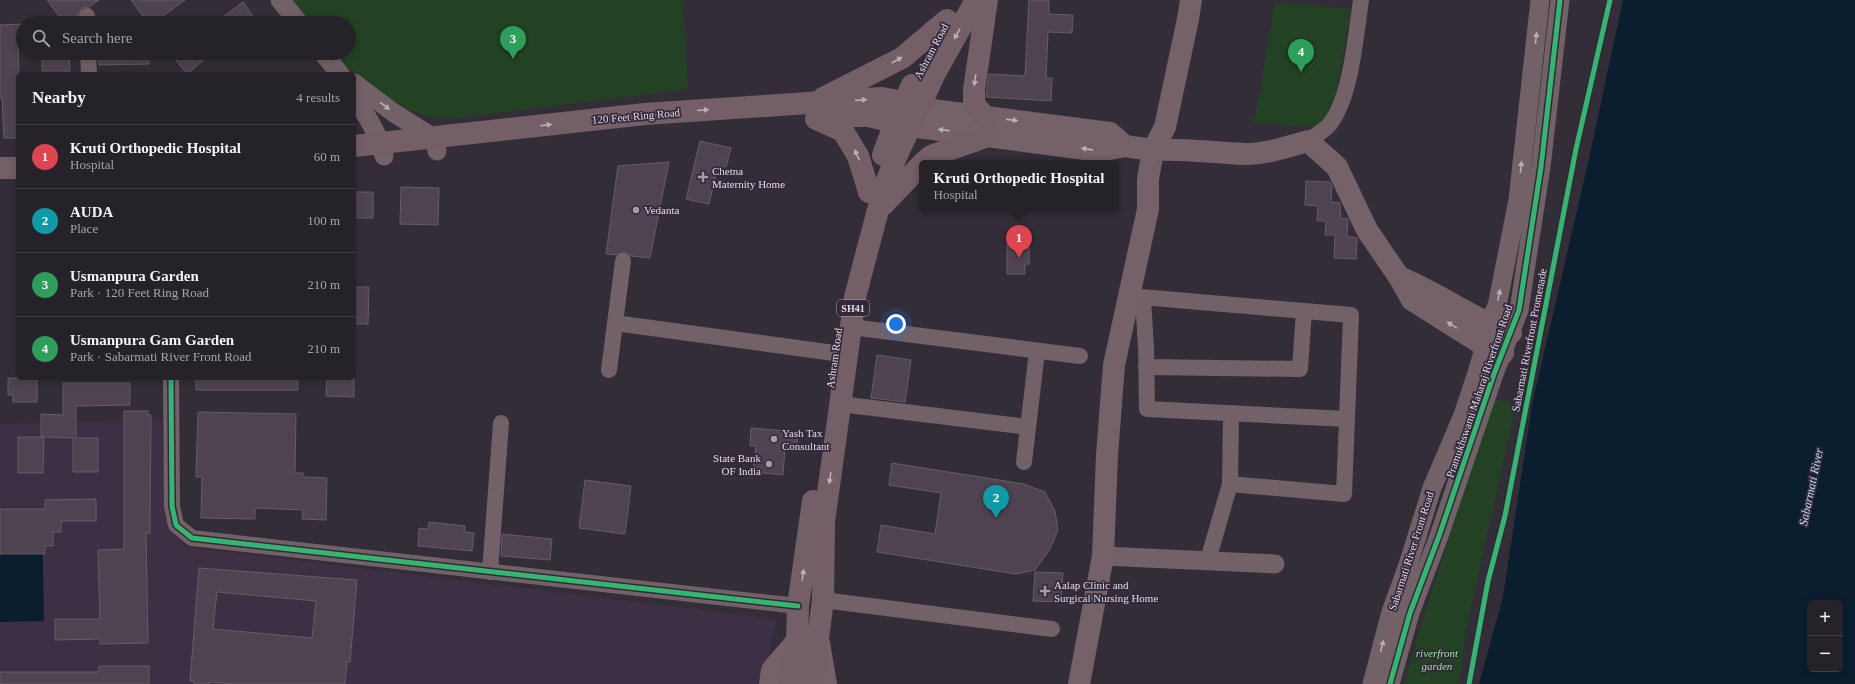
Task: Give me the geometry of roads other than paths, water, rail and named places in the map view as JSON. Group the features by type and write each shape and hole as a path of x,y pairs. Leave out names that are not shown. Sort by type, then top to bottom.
{"main road":[{"name":"Ashram Road","path":"790,684 797,641 798,606 842,294 873,202 883,191 906,115 948,20 959,0"},
{"name":"Ashram Road","path":"906,115 976,0"},
{"path":"986,126 974,104 974,90 987,0"},
{"path":"1079,684 1103,556 1107,456 1114,365 1136,297 1148,209 1148,179 1153,150 1165,127 1191,0"},
{"path":"919,166 873,202 858,156 843,131 811,109 902,58 948,20"},
{"name":"120 Feet Ring Road","path":"356,159 382,150 436,144 645,114 811,109 882,98 906,115"},
{"path":"906,115 986,126 1110,133 1125,146 1153,150 1177,148 1246,154 1277,150 1308,141 1337,167 1367,230 1399,277 1412,300 1494,349"},
{"path":"926,160 986,126"},
{"name":"120 Feet Ring Road","path":"356,146 382,150"},
{"path":"0,168 16,168"},
{"path":"0,180 16,180"},
{"name":"Ashram Road","path":"819,640 823,600 824,522 855,297 873,202"},
{"path":"1399,277 1422,286 1488,324 1511,333"},
{"path":"819,640 826,684"},
{"name":"SH41","path":"812,684 819,640"},
{"path":"770,684 772,670 797,641"}],"street":[{"path":"280,0 293,16"},
{"path":"1308,141 1328,126 1339,110 1346,90 1361,0"},
{"path":"1494,349 1488,324 1497,306 1518,200 1540,0"},
{"name":"Pramukhswami Maharaj Riverfront Road","path":"1390,684 1410,613 1440,536 1494,374 1494,349 1511,333 1519,310 1540,174 1560,0"},
{"path":"88,60 89,72"},
{"path":"329,60 339,72"},
{"path":"356,84 436,144"},
{"path":"356,99 367,116 382,150"},
{"path":"609,370 623,261"},
{"path":"1230,484 1344,494 1347,419 1351,315 1136,297 1146,367 1147,409 1347,419"},
{"path":"1146,367 1300,369 1304,311"},
{"path":"615,323 834,353"},
{"path":"851,327 1080,356"},
{"name":"Sabarmati River Front Road","path":"1372,684 1391,612 1408,566 1432,488 1462,415 1494,349"},
{"path":"1024,462 1037,351"},
{"path":"171,380 172,506 176,525 192,538 798,606"},
{"path":"840,404 1028,427"},
{"path":"1208,560 1230,484 1231,414"},
{"path":"490,572 501,423"},
{"path":"1103,556 1275,564"},
{"path":"823,600 1052,629"}],"water":[{"name":"Sabarmati River","path":"1623,0 1855,0 1855,684 1479,684 1503,597 1532,405 1588,163"},
{"path":"42,517 44,621 0,622 0,518"}],"place":[{"name":"Usmanpura Garden","path":"513,59"},
{"name":"Usmanpura Gam Garden","path":"1301,72"},
{"name":"Chetna Maternity Home","path":"703,177"},
{"name":"Vedanta","path":"636,210"},
{"name":"Kruti Orthopedic Hospital","path":"1019,258"},
{"name":"Yash Tax Consultant","path":"774,439"},
{"name":"State Bank OF India","path":"769,464"},
{"name":"AUDA","path":"996,518"},
{"name":"Aalap Clinic and Surgical Nursing Home","path":"1045,591"}],"park label":[{"name":"riverfront garden","path":"1437,659"}]}
